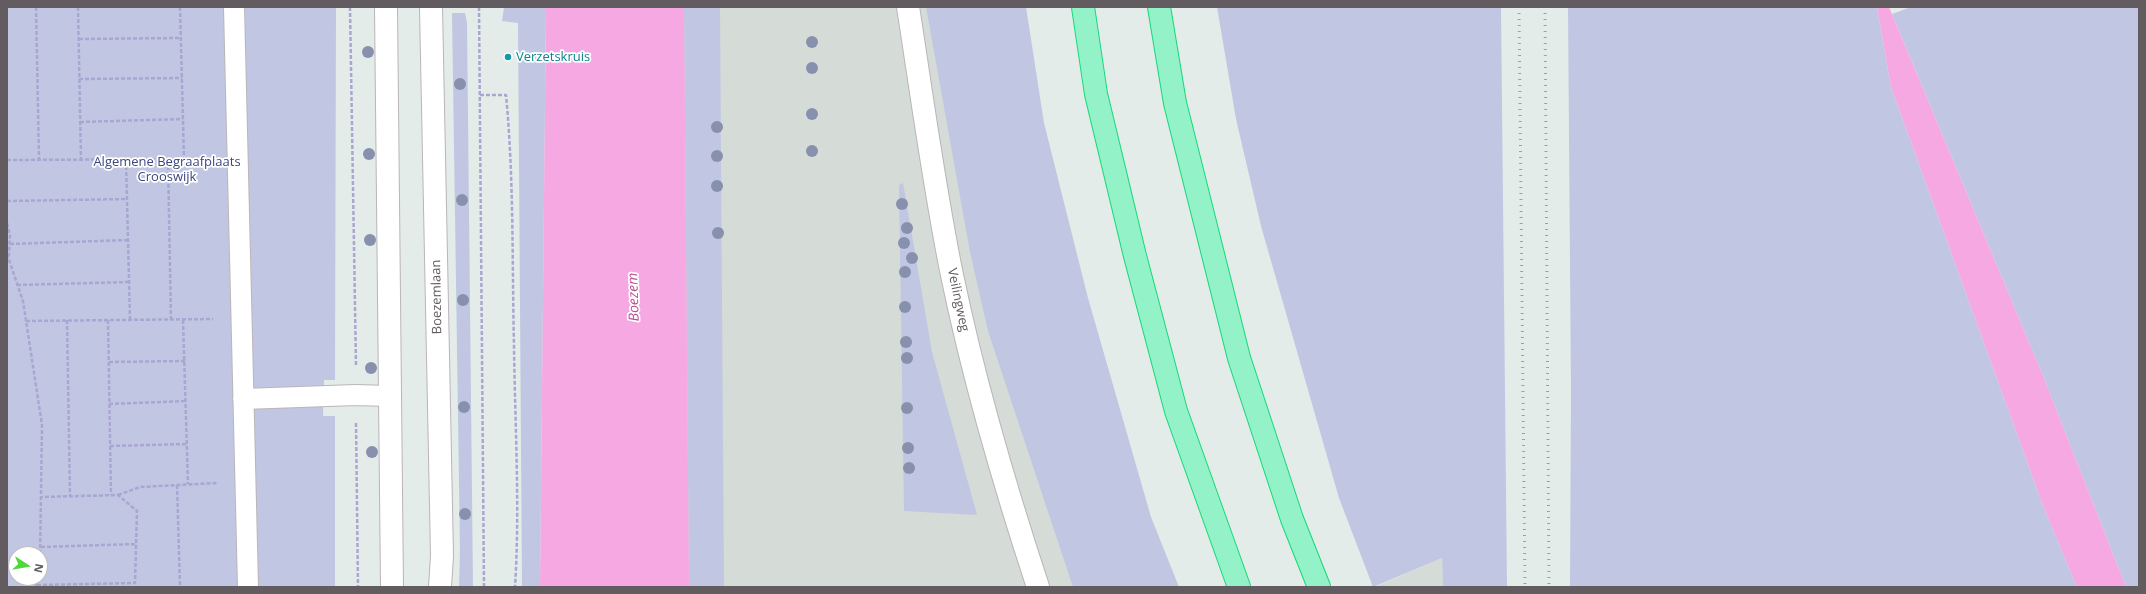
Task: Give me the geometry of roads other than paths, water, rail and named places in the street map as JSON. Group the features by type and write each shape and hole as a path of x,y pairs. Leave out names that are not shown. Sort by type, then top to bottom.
{"highway":[{"path":"1083,7 1096,94 1135,256 1176,411 1239,587"},
{"path":"1159,7 1175,103 1239,358 1292,519 1318,587"}],"main road":[{"path":"386,7 392,587"},
{"name":"Boezemlaan","path":"431,7 442,556 440,587"},
{"name":"Veilingweg","path":"908,7 943,224 960,310 999,465 1038,587"}],"lane":[{"path":"234,7 248,587"},
{"path":"243,399 356,395 389,396"}],"water":[{"name":"Boezem","path":"546,7 684,7 689,587 540,587"},
{"path":"1877,7 1889,7 2043,376 2126,587 2077,587 2045,511 1891,87"}],"railway":[{"path":"1519,7 1525,587"},
{"path":"1545,7 1549,587"}],"place":[{"name":"Verzetskruis","path":"508,57"}],"park label":[{"name":"Algemene Begraafplaats Crooswijk","path":"167,170"}]}
